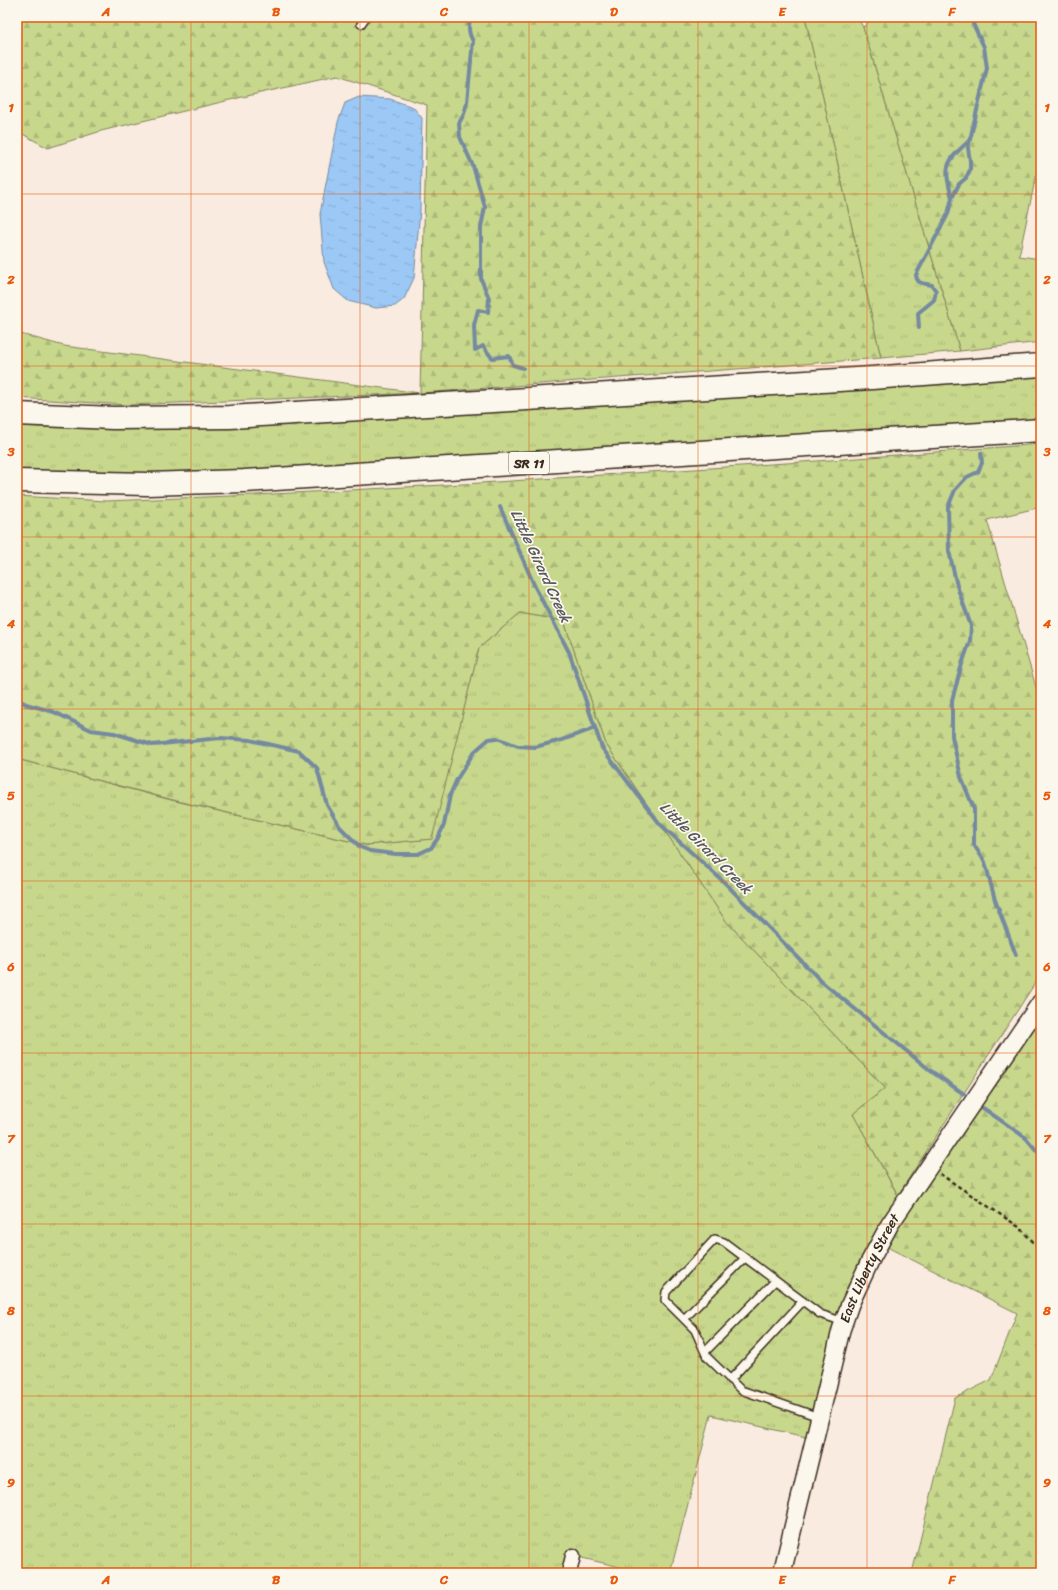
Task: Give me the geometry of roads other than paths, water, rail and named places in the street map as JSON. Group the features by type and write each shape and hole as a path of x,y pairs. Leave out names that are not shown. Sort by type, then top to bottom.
{"highway":[{"path":"17,414 113,418 230,417 872,378 1041,365"},
{"name":"SR 11","path":"17,481 147,484 244,481 1041,430"}],"street":[{"name":"East Liberty Street","path":"782,1573 844,1322 850,1304 870,1261 890,1224 1041,1002"},
{"path":"569,1573 573,1556"}],"lane":[{"path":"361,24 366,17"},
{"path":"820,1417 741,1390 707,1357 695,1330 665,1300 666,1292 715,1239 724,1242 820,1314 844,1322"},
{"path":"684,1319 746,1258"},
{"path":"705,1352 775,1281"},
{"path":"730,1380 803,1301"}],"water":[{"path":"359,97 390,99 413,107 422,118 420,210 414,278 404,299 395,306 376,308 348,301 334,289 324,262 320,214 338,122 345,103"}],"waterway":[{"name":"Little Girard Creek","path":"471,17 469,29 473,41 467,102 464,114 459,123 460,137 473,166 485,207 481,227 481,279 489,298 488,312 478,310 474,325 475,350 483,346 492,358 509,356 513,365 523,368"},
{"path":"919,328 918,313 934,300 936,291 932,285 919,282 916,275 948,214 952,198 959,184 966,178 970,170 968,148 987,68 984,47 973,24 974,17"},
{"path":"952,198 947,172 948,166 955,155 969,141"},
{"path":"981,453 982,463 978,472 967,477 955,490 948,507 949,551 957,586 971,626 970,641 952,700 952,736 961,777 974,809 974,845 985,862 995,900 1016,955"},
{"name":"Little Girard Creek","path":"500,507 535,587 569,652 602,748 660,824 725,883 822,982 931,1071 964,1094"},
{"path":"17,699 26,704 54,712 91,730 114,733 152,745 220,738 250,740 299,751 317,768 327,805 340,827 360,847 370,851 395,854 418,854 431,848 444,825 450,795 457,779 474,752 489,739 497,738 518,746 535,747 562,740 595,728"},
{"name":"Little Girard Creek","path":"983,1108 1026,1138 1041,1156"}]}
